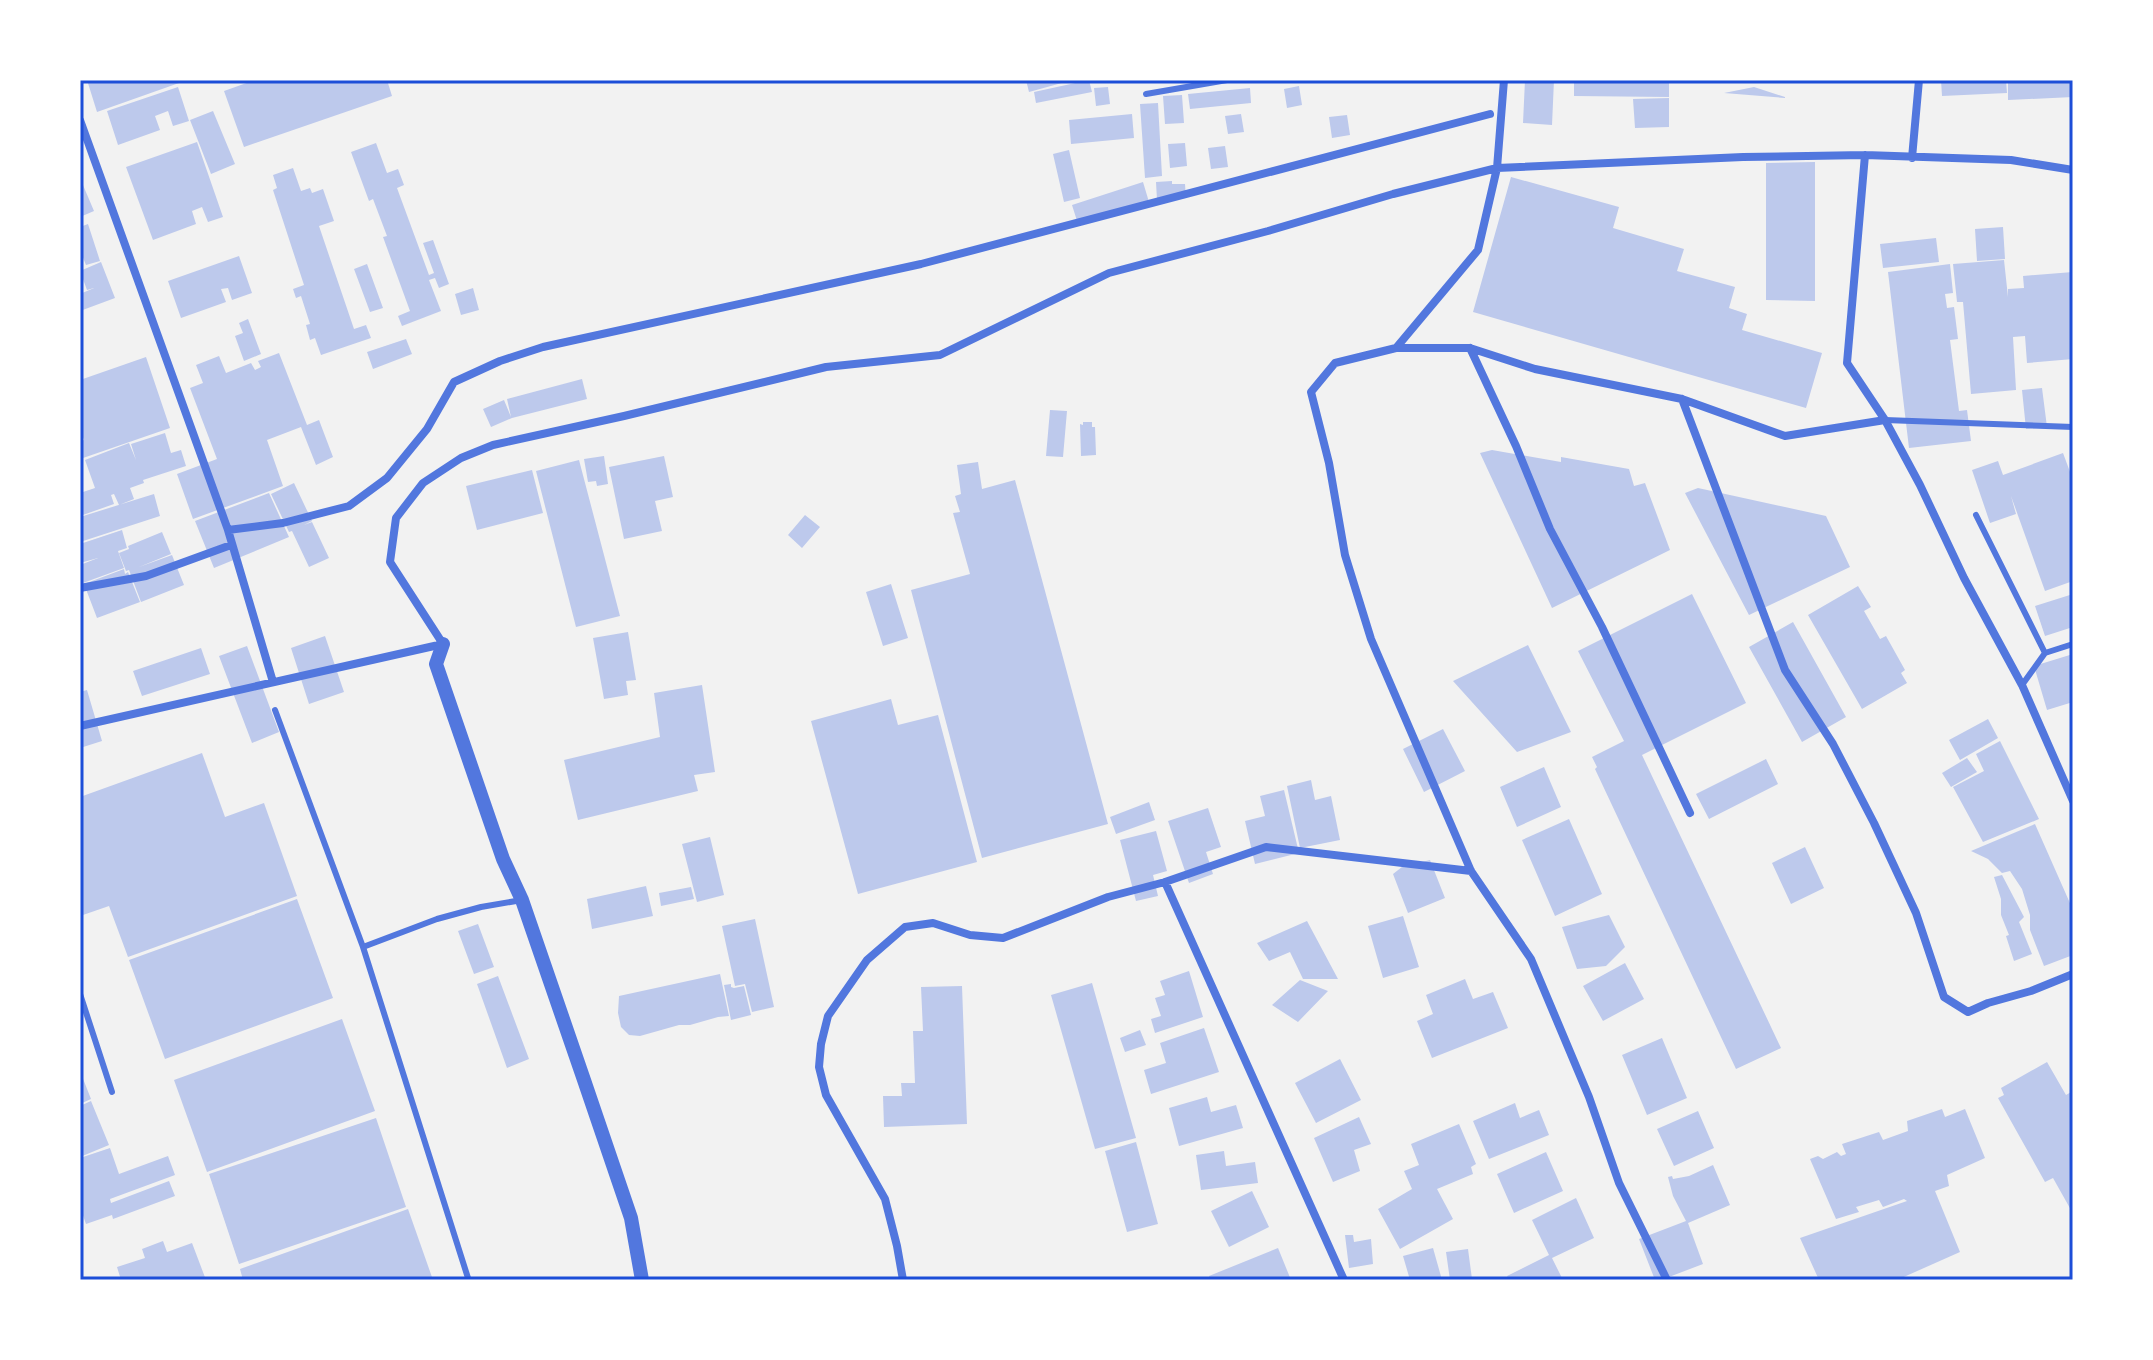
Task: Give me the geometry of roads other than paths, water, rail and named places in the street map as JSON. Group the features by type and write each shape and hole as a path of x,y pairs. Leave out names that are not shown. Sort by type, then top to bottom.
{"street":[{"path":"1396,348 1478,250 1497,168 1504,80"},
{"path":"1912,158 1919,80"},
{"path":"228,530 283,523 349,506 387,478 427,429 454,382 500,361 543,347 921,264 1490,114"},
{"path":"80,120 228,530 273,682"},
{"path":"1865,155 1847,363 1885,420 1920,485 1964,578 2022,685 2073,801"},
{"path":"443,644 390,562 396,518 423,483 461,458 493,445 826,367 940,355 1109,273 1497,168 1865,155 2011,160 2073,170"},
{"path":"1667,1280 1619,1183 1589,1097 1531,959 1471,871 1371,639 1345,555 1329,463 1311,392 1335,363 1396,348 1470,348 1535,369 1682,399 1785,436 1885,420"},
{"path":"1470,348 1516,446 1550,529 1602,627 1690,813"},
{"path":"1682,399 1785,670 1833,744 1874,823 1916,913 1944,997 1968,1012 2073,974"},
{"path":"80,588 146,576 231,545"},
{"path":"80,726 443,644"},
{"path":"443,644 436,664 503,859 522,900 631,1218 642,1280"},
{"path":"903,1280 885,1199 826,1095 819,1067 828,1016 867,960 905,927 933,923 970,935 1003,938 1108,897 1165,882 1266,847 1471,871"},
{"path":"1165,882 1344,1280"}],"lane":[{"path":"1146,94 1227,80"},
{"path":"1885,420 2073,427"},
{"path":"1976,515 2045,653"},
{"path":"2022,685 2045,653 2073,644"},
{"path":"275,710 363,947 468,1278"},
{"path":"363,947 437,919 522,900"},
{"path":"80,994 112,1092"}]}
